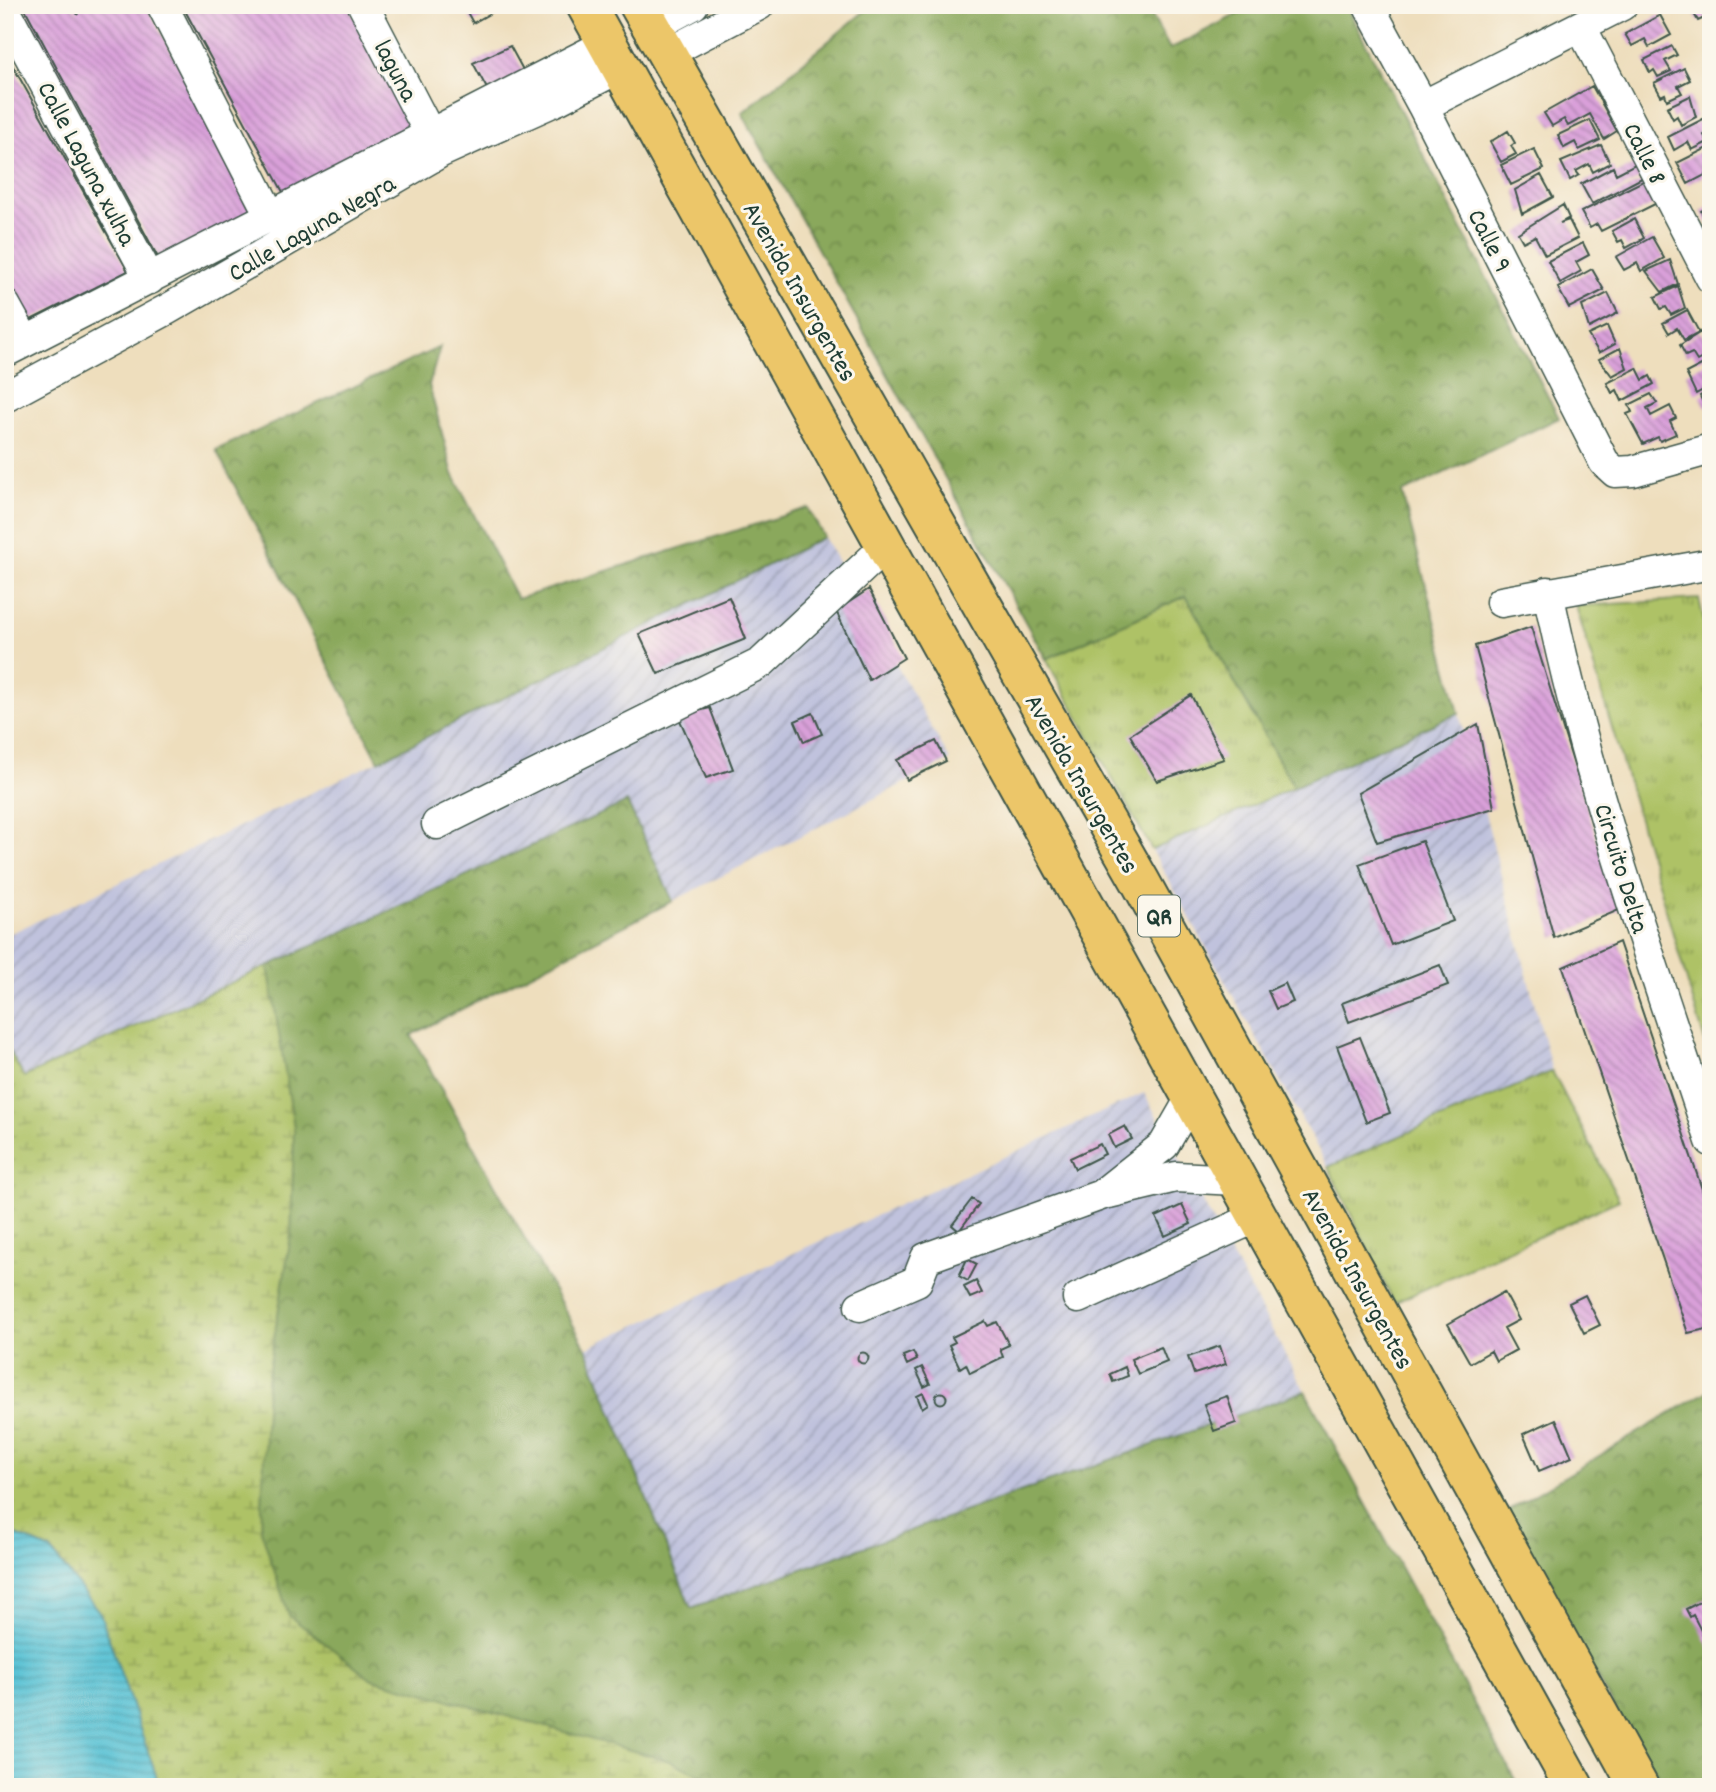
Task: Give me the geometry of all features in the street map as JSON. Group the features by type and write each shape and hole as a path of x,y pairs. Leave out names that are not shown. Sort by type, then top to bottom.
{"main road":[{"name":"Avenida Insurgentes","path":"586,5 1574,1787"},
{"name":"Avenida Insurgentes","path":"652,29 1140,881 1639,1787"},
{"path":"734,272 777,249"},
{"path":"886,546 932,519"},
{"path":"1326,1340 1378,1313"}],"street":[{"path":"162,5 271,217"},
{"name":"laguna","path":"363,5 430,134"},
{"path":"652,29 693,5"},
{"path":"652,29 759,5"},
{"name":"Calle 9","path":"1368,5 1423,106 1604,461 1615,472 1633,471 1711,449"},
{"path":"1423,106 1622,5"},
{"name":"Calle Laguna xulha","path":"5,10 150,279"},
{"name":"Calle 8","path":"1581,27 1711,278"},
{"name":"Calle Laguna Negra","path":"15,346 430,134 614,55"},
{"name":"Calle Laguna Negra","path":"5,397 168,310 441,152 559,99 614,55"},
{"path":"5,305 15,346"},
{"path":"437,824 761,663 886,546"},
{"path":"1501,602 1711,564"},
{"name":"Circuito Delta","path":"1548,592 1568,689 1711,1141"},
{"path":"1101,1195 1164,1145 1191,1098"},
{"path":"860,1306 917,1281 926,1258 1101,1195 1176,1177 1236,1180"},
{"path":"1078,1298 1257,1217"}],"shaded area":[{"path":"824,537 950,760 673,901 627,802 23,1077 5,1043 5,936 379,761"},
{"path":"1459,713 1552,1071 1328,1167 1152,850"},
{"path":"1144,1093 1305,1391 691,1609 586,1348"}],"green space":[{"path":"872,5 1146,5 1170,49 1255,5 1346,5 1559,418 1402,493 1459,713 1294,787 1186,596 1046,659 742,113"},
{"path":"440,347 429,385 453,474 517,599 808,508 824,537 379,761 216,450"},
{"path":"1186,596 1294,787 1152,850 1046,659"},
{"path":"1699,599 1711,652 1711,1062 1576,606"},
{"path":"627,802 673,901 411,1035 586,1348 691,1608 1305,1391 1519,1787 724,1787 673,1762 372,1679 289,1616 261,1530 267,1380 291,1235 294,1128 268,966"},
{"path":"268,966 294,1128 291,1235 267,1380 261,1530 289,1616 372,1679 673,1762 724,1787 160,1787 100,1613 51,1550 5,1530 5,1043 24,1077"},
{"path":"1552,1071 1619,1200 1394,1303 1328,1167"},
{"path":"1711,1389 1711,1774 1691,1787 1657,1787 1507,1511"}],"water":[{"path":"5,1530 50,1550 100,1613 160,1787 5,1787"}],"building":[{"path":"23,5 72,5 78,15 74,5 146,5 261,216 162,265"},
{"path":"182,5 348,5 418,134 290,205"},
{"path":"463,5 505,5 473,23"},
{"path":"1711,5 1711,15 1698,21 1693,12"},
{"path":"1660,15 1671,35 1649,47 1645,39 1632,46 1625,34"},
{"path":"510,46 528,79 492,98 473,63"},
{"path":"1672,46 1677,55 1665,61 1671,71 1658,77 1654,70 1650,73 1644,60"},
{"path":"5,52 128,271 29,321 5,275"},
{"path":"1684,68 1690,80 1678,86 1682,93 1667,100 1665,94 1661,96 1654,83"},
{"path":"1592,86 1617,131 1604,139 1590,114 1568,126 1564,119 1552,126 1544,113"},
{"path":"1690,96 1696,117 1681,125 1677,116 1673,119 1667,107"},
{"path":"1711,115 1711,131 1704,135 1708,142 1692,150 1688,142 1674,150 1668,137"},
{"path":"1590,120 1600,140 1579,150 1575,142 1564,148 1558,135"},
{"path":"1508,131 1515,143 1511,146 1516,154 1501,162 1490,142"},
{"path":"1601,145 1610,163 1593,172 1589,164 1576,171 1579,175 1570,180 1561,162"},
{"path":"1711,146 1711,172 1688,184 1677,163"},
{"path":"1534,149 1544,169 1511,185 1501,165"},
{"path":"1635,164 1642,178 1592,204 1581,184 1613,167 1616,174"},
{"path":"1541,175 1553,197 1522,214 1515,190"},
{"path":"1645,180 1657,203 1601,231 1597,224 1590,228 1581,212"},
{"path":"1563,205 1569,218 1560,223 1569,220 1578,238 1545,255 1535,236 1523,242 1518,233"},
{"path":"1711,206 1711,224 1709,225 1701,211"},
{"path":"1634,219 1644,238 1626,248 1622,240 1618,242 1612,231"},
{"path":"1652,237 1664,258 1641,271 1637,263 1624,270 1616,257"},
{"path":"1583,243 1589,255 1576,262 1581,271 1560,283 1548,261"},
{"path":"1670,260 1678,284 1662,292 1646,271"},
{"path":"1592,269 1604,290 1569,308 1558,288"},
{"path":"1678,286 1685,308 1671,315 1666,307 1661,309 1655,297"},
{"path":"1608,293 1618,313 1589,328 1582,306"},
{"path":"1687,310 1699,332 1684,340 1677,328 1669,333 1663,323"},
{"path":"1607,326 1615,344 1599,353 1588,335"},
{"path":"1701,332 1708,344 1704,346 1709,354 1697,361 1692,353 1686,356 1680,345"},
{"path":"1620,348 1627,368 1612,376 1599,359"},
{"path":"1711,360 1711,386 1696,394 1686,373"},
{"path":"1637,368 1643,380 1650,376 1654,384 1622,401 1617,390 1612,393 1607,383"},
{"path":"1711,390 1711,406 1705,407 1700,396"},
{"path":"1651,394 1657,403 1647,408 1651,416 1670,406 1676,418 1670,421 1676,434 1660,441 1658,437 1643,444 1627,414 1632,412 1629,405"},
{"path":"869,589 904,658 869,680 836,611"},
{"path":"729,597 746,639 658,674 639,634"},
{"path":"1531,627 1619,910 1554,938 1475,646"},
{"path":"1191,695 1224,759 1157,781 1130,735"},
{"path":"710,708 733,769 706,778 678,716"},
{"path":"813,713 822,734 804,742 795,721"},
{"path":"1478,724 1494,808 1377,842 1358,793"},
{"path":"936,741 946,761 907,780 897,760"},
{"path":"1422,841 1453,921 1391,945 1359,864"},
{"path":"1619,942 1711,1216 1711,1328 1688,1333 1563,967"},
{"path":"1440,965 1448,985 1349,1022 1342,1003"},
{"path":"1285,983 1293,1002 1276,1009 1268,991"},
{"path":"1360,1037 1390,1113 1366,1122 1337,1046"},
{"path":"1125,1126 1132,1139 1114,1148 1108,1135"},
{"path":"1100,1144 1105,1154 1075,1169 1070,1158"},
{"path":"972,1199 979,1204 959,1231 952,1225"},
{"path":"1182,1205 1191,1224 1165,1236 1156,1217"},
{"path":"967,1259 977,1264 968,1281 959,1276"},
{"path":"976,1281 982,1293 970,1298 964,1287"},
{"path":"1504,1292 1519,1320 1504,1328 1516,1350 1496,1361 1491,1351 1470,1363 1448,1324"},
{"path":"1585,1295 1600,1325 1584,1333 1569,1303"},
{"path":"985,1321 988,1326 997,1322 1009,1345 1000,1349 1003,1357 970,1373 966,1364 960,1368 949,1345 955,1342 952,1337"},
{"path":"1220,1346 1226,1364 1194,1374 1188,1357"},
{"path":"1161,1347 1167,1362 1138,1374 1131,1359"},
{"path":"863,1352 869,1358 863,1364 857,1358"},
{"path":"913,1352 917,1360 907,1365 903,1356"},
{"path":"922,1367 930,1384 924,1387 916,1370"},
{"path":"1125,1367 1128,1376 1113,1382 1110,1374"},
{"path":"941,1392 947,1398 941,1404 935,1398"},
{"path":"923,1393 928,1404 922,1408 917,1396"},
{"path":"1227,1396 1236,1423 1214,1431 1204,1404"},
{"path":"1556,1419 1572,1457 1539,1471 1523,1434"},
{"path":"1711,1596 1711,1650 1693,1615 1690,1617 1686,1609"}]}
